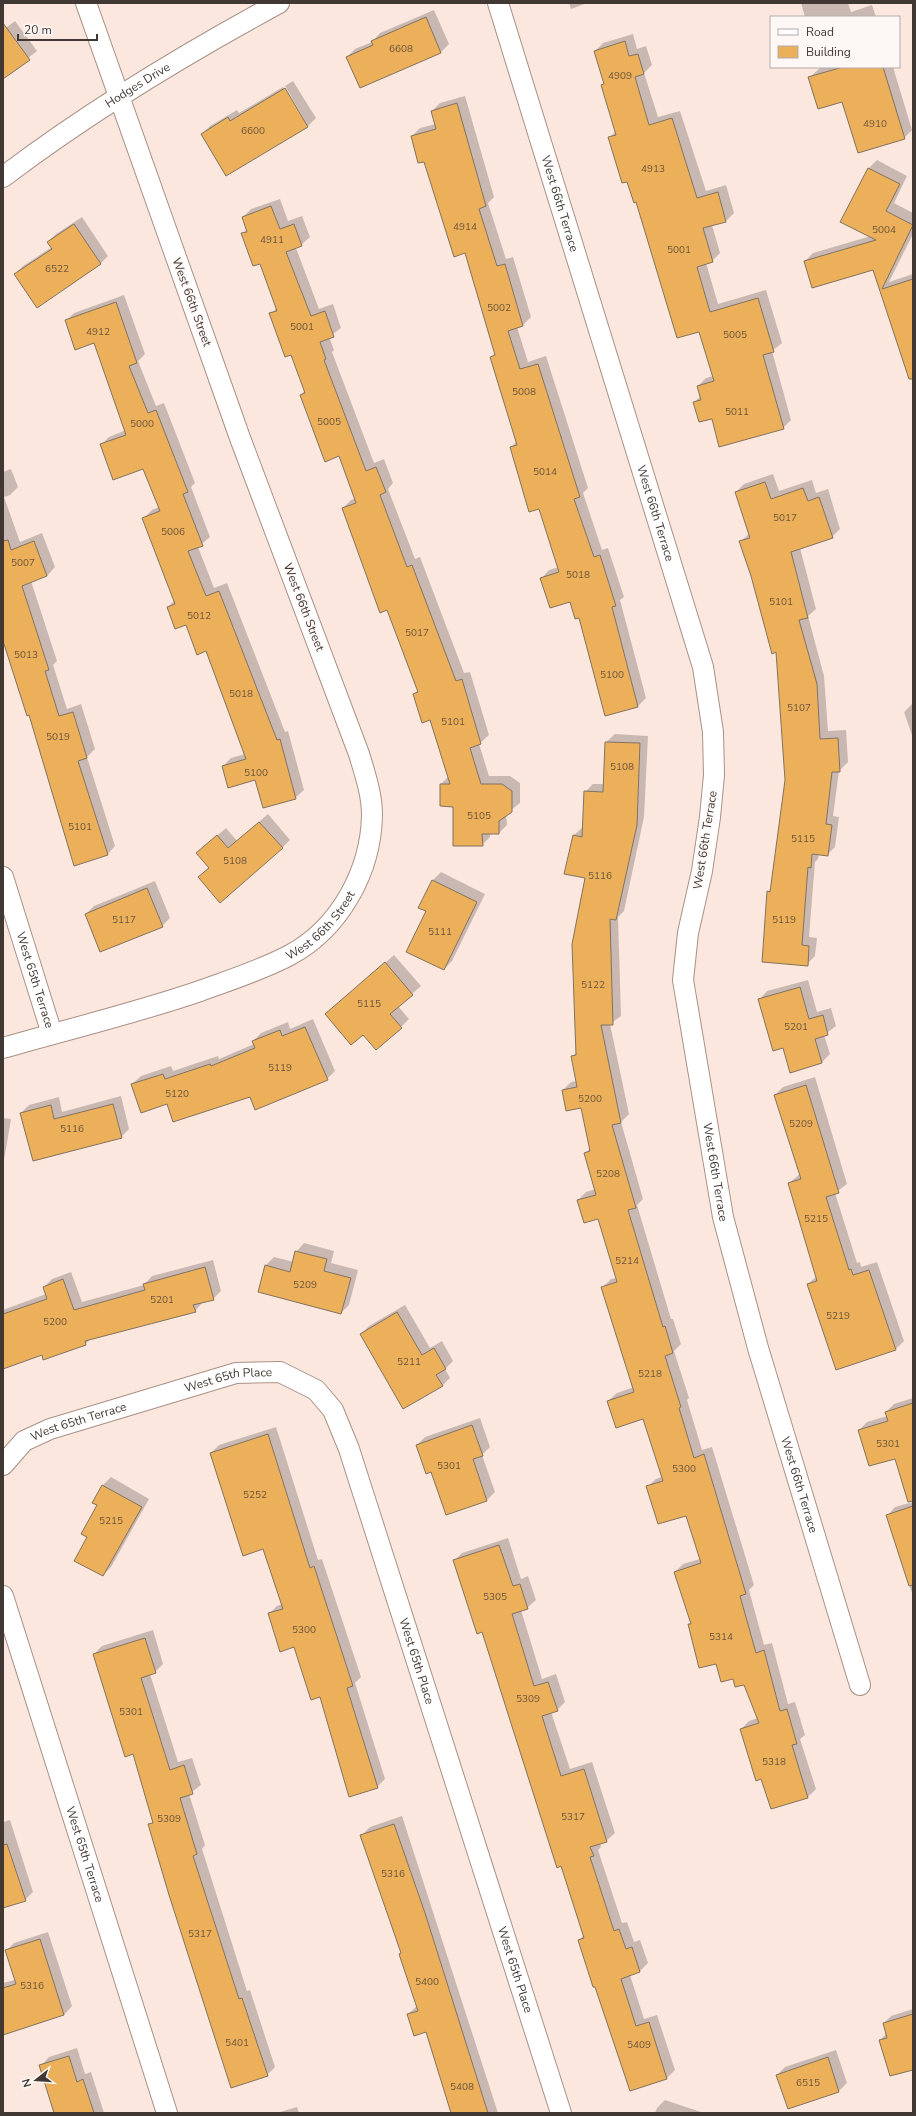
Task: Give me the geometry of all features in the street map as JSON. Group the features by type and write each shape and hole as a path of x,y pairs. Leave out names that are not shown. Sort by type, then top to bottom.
{"street":[{"name":"West 66th Street","path":"52,1034 150,1008 238,978 291,955 311,941 329,925 345,906 357,884 371,838 372,814 370,790 359,754 243,445 86,3"},
{"name":"Hodges Drive","path":"3,177 118,96 204,44 279,3"},
{"name":"West 66th Terrace","path":"498,3 703,667 713,732 714,775 710,817 702,871 688,932 683,980 723,1218 758,1348 860,1685"},
{"name":"West 65th Terrace","path":"3,877 52,1034 3,1048"},
{"name":"West 65th Place","path":"141,1401 236,1373 280,1372 316,1390 334,1410 354,1464 561,2113"},
{"name":"West 65th Terrace","path":"3,1465 24,1441 50,1429 141,1401"},
{"name":"West 65th Terrace","path":"3,1596 167,2113"}],"building":[{"path":"426,17 441,53 360,88 346,57 373,45 371,41"},
{"path":"3,23 30,60 3,79"},
{"path":"625,41 629,56 638,54 644,74 635,77 649,125 672,118 697,198 718,192 726,222 703,228 713,262 697,267 710,312 758,298 774,352 763,355 784,429 719,447 712,419 699,422 693,402 701,400 697,386 714,381 699,332 677,338 636,202 634,203 627,182 622,183 608,137 616,135 601,85 604,84 594,51"},
{"path":"840,68 883,68 905,139 858,153 842,102 818,109 808,77"},
{"path":"285,88 308,127 226,176 201,134 228,117 230,121"},
{"path":"457,103 486,206 479,209 497,266 505,264 523,326 508,331 520,369 538,364 580,497 574,499 594,557 600,555 616,606 612,607 638,707 605,716 579,618 575,619 570,602 550,608 540,578 559,572 539,509 529,512 510,447 517,445 490,357 495,355 465,253 454,257 424,162 418,163 411,136 436,129 431,111"},
{"path":"868,168 900,184 886,211 913,225 882,289 913,279 913,379 909,379 873,270 812,288 804,261 876,240 840,222"},
{"path":"271,206 280,229 294,224 302,246 286,252 311,316 325,311 334,337 320,342 326,359 324,360 366,471 376,467 386,492 380,495 407,567 412,565 456,681 462,679 481,744 470,748 481,784 502,784 512,791 512,812 499,821 499,834 482,834 483,846 453,846 453,807 440,806 440,784 450,784 430,720 422,723 413,694 418,692 387,610 380,613 342,508 356,503 339,456 325,462 300,395 305,393 291,355 285,357 269,313 277,311 260,264 253,266 241,233 247,232 242,217"},
{"path":"74,224 101,264 37,308 14,274 52,249 47,242"},
{"path":"116,302 137,363 129,366 148,413 156,410 188,492 183,494 203,546 188,551 206,596 219,591 277,740 280,739 296,799 263,808 255,780 228,788 222,766 246,759 206,651 197,655 186,625 175,629 167,607 175,604 142,518 160,511 143,469 113,480 100,444 126,435 94,343 75,350 65,320"},
{"path":"765,482 771,499 803,488 808,501 819,497 833,538 791,552 808,618 799,620 817,684 820,739 838,738 840,772 832,772 826,824 832,825 828,856 812,854 811,868 808,867 802,945 809,946 808,966 762,962 767,891 770,892 785,780 776,652 772,654 751,576 739,541 750,538 735,492"},
{"path":"8,540 11,550 34,541 47,576 22,586 49,670 45,671 59,716 73,712 87,758 78,761 108,855 74,866 29,715 27,716 3,641 3,541"},
{"path":"605,742 640,743 637,825 616,920 610,919 613,1025 601,1025 621,1123 612,1125 636,1208 628,1210 663,1327 665,1326 673,1353 665,1356 681,1407 679,1408 694,1458 704,1454 746,1594 740,1596 756,1653 764,1650 780,1711 787,1709 797,1744 792,1745 808,1798 771,1809 761,1779 756,1781 740,1729 759,1723 744,1685 735,1687 733,1679 721,1682 716,1664 699,1668 688,1624 691,1624 674,1572 701,1563 686,1516 658,1524 646,1486 663,1481 643,1419 616,1428 607,1401 634,1392 601,1287 617,1282 598,1219 584,1223 577,1200 596,1195 584,1153 590,1151 581,1108 566,1111 562,1090 577,1087 571,1056 576,1055 572,944 585,878 564,874 573,835 582,837 584,791 603,792"},
{"path":"259,822 283,848 220,903 198,877 209,868 196,853 217,835 228,848"},
{"path":"432,880 477,902 444,970 406,952 426,911 418,908"},
{"path":"147,888 163,927 100,952 85,914"},
{"path":"385,962 413,995 390,1014 402,1028 376,1050 363,1035 351,1045 325,1014"},
{"path":"800,987 809,1019 823,1015 828,1035 815,1039 822,1063 790,1073 783,1048 773,1051 758,999"},
{"path":"305,1027 328,1080 255,1110 250,1097 173,1122 167,1104 141,1113 131,1084 163,1074 165,1079 210,1064 211,1066 255,1048 252,1041 280,1030 282,1036"},
{"path":"806,1085 839,1193 826,1197 849,1270 851,1269 853,1275 869,1270 896,1350 836,1370 807,1284 817,1281 788,1183 801,1179 774,1095"},
{"path":"113,1104 122,1138 33,1161 20,1113 51,1105 54,1119"},
{"path":"295,1251 327,1259 324,1271 351,1278 341,1314 258,1292 265,1265 290,1272"},
{"path":"205,1267 214,1300 193,1305 196,1312 85,1341 86,1345 43,1360 42,1355 3,1369 3,1314 47,1299 43,1287 63,1279 74,1310 145,1290 143,1284"},
{"path":"397,1312 422,1355 434,1348 446,1369 436,1375 443,1386 403,1409 360,1334"},
{"path":"913,1403 913,1501 908,1502 895,1459 869,1466 858,1430 888,1421 885,1412"},
{"path":"472,1425 483,1456 473,1459 487,1501 446,1515 431,1472 426,1474 416,1445"},
{"path":"268,1434 310,1568 314,1566 353,1686 347,1688 378,1788 349,1797 320,1697 311,1700 294,1647 280,1652 268,1613 283,1609 263,1549 243,1556 210,1453"},
{"path":"102,1485 142,1507 103,1576 74,1561 87,1537 81,1534 97,1505 92,1503"},
{"path":"913,1506 913,1585 909,1586 886,1515"},
{"path":"499,1545 513,1586 520,1584 528,1609 512,1614 534,1686 548,1682 558,1711 542,1716 561,1776 584,1769 607,1842 590,1847 594,1856 590,1857 614,1931 619,1929 626,1949 632,1947 640,1972 621,1979 636,2026 649,2022 667,2079 630,2091 578,1940 584,1938 561,1866 557,1868 482,1632 477,1634 453,1560"},
{"path":"145,1638 156,1673 141,1678 170,1770 184,1765 193,1794 180,1798 197,1854 193,1856 239,1999 242,1998 268,2076 231,2088 169,1895 148,1824 153,1823 133,1754 125,1757 93,1654"},
{"path":"394,1824 425,1913 488,2113 451,2113 426,2032 414,2036 407,2014 418,2011 399,1954 401,1953 360,1835"},
{"path":"7,1844 26,1901 3,1908 3,1845"},
{"path":"40,1939 64,2015 3,2035 3,1988 16,1984 5,1950"},
{"path":"913,2014 913,2070 890,2076 879,2040 887,2038 883,2023"},
{"path":"69,2056 77,2082 83,2079 94,2113 54,2113 39,2065"},
{"path":"828,2057 839,2092 788,2109 776,2075"}]}
